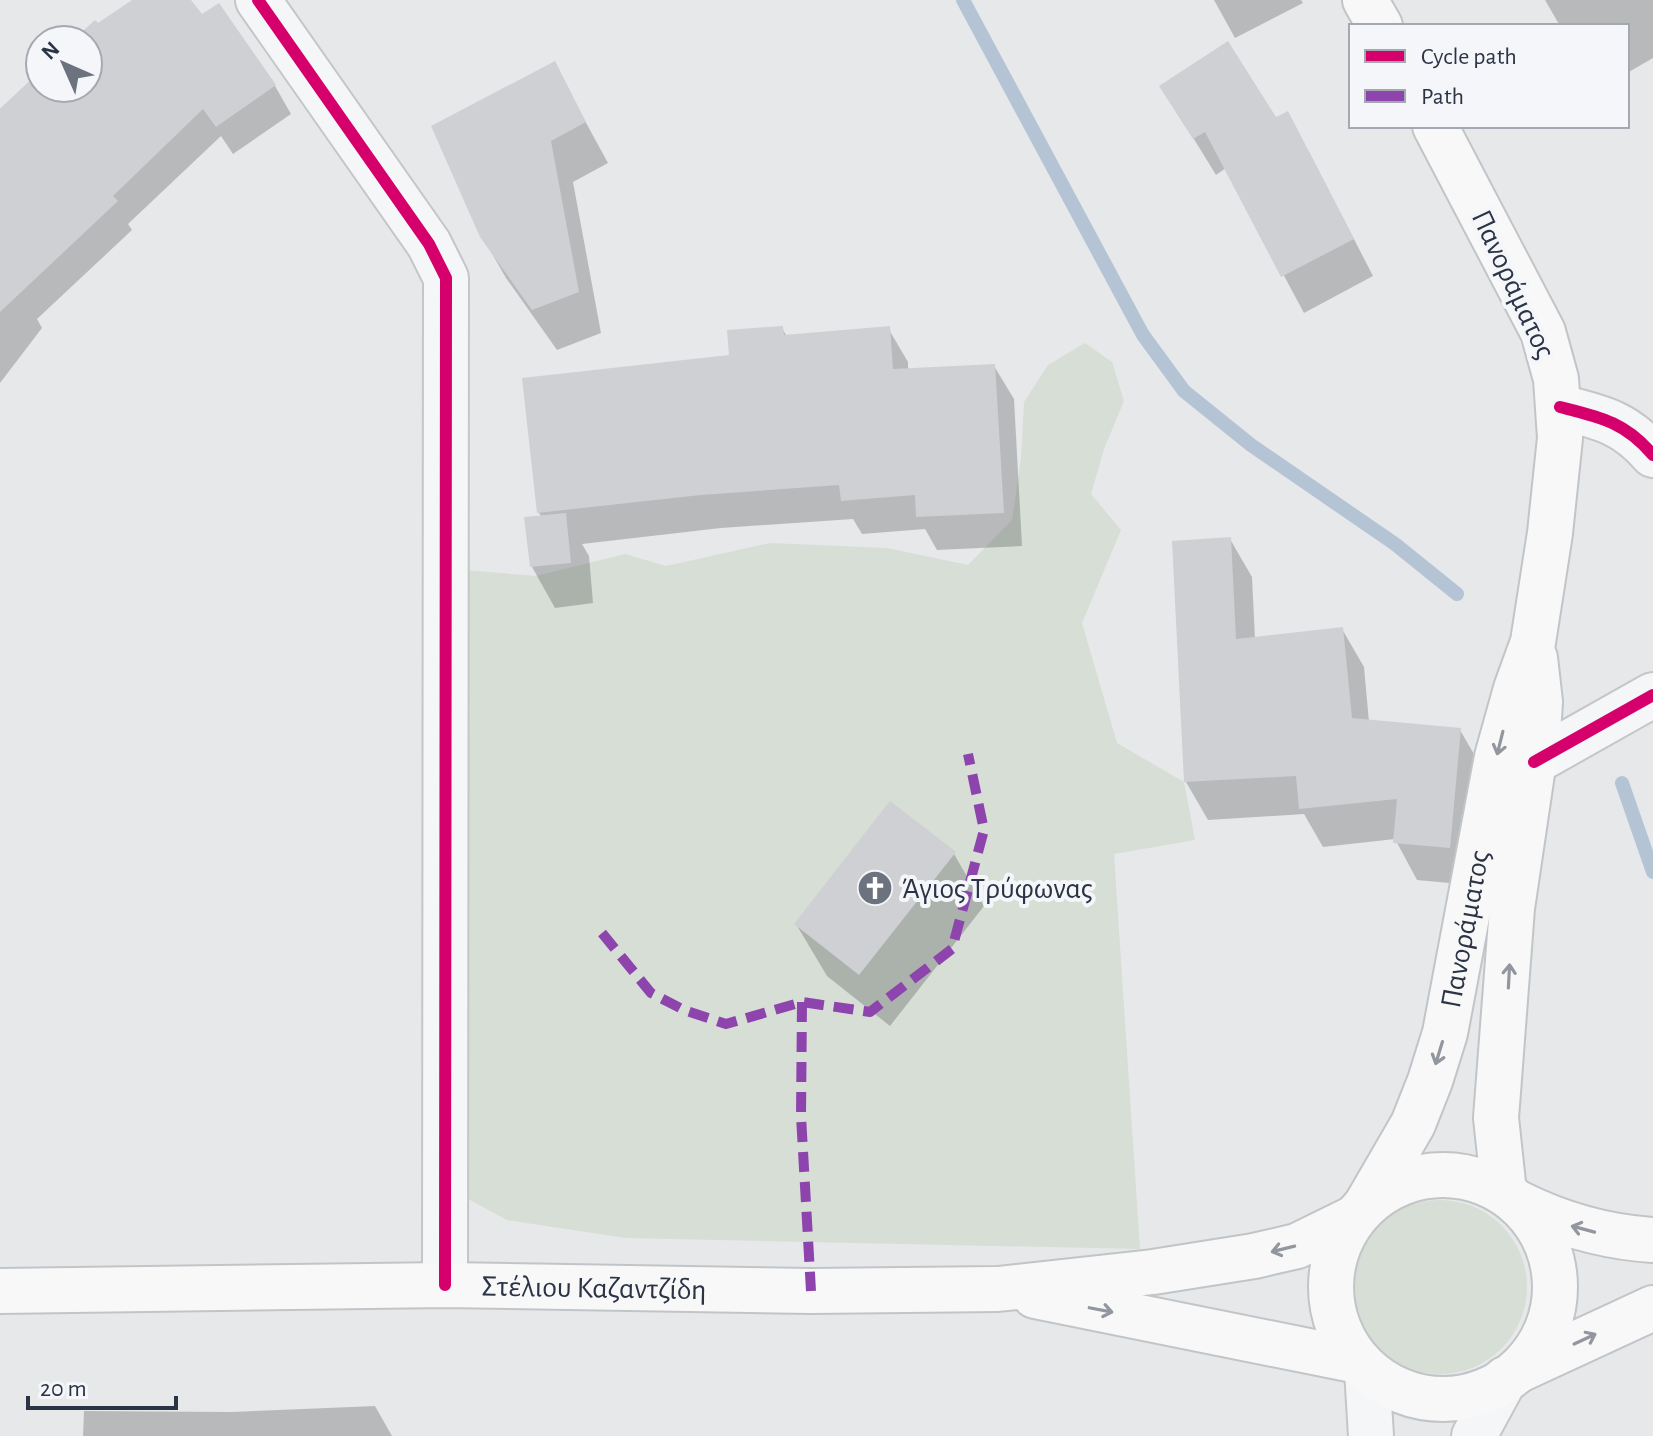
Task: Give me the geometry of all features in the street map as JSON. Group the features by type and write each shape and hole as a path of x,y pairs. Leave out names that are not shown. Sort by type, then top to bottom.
{"main road":[{"path":"1365,0 1379,24"},
{"name":"Πανοράματος","path":"1360,1212 1413,1124 1445,1033 1497,757 1512,701 1533,642 1557,476 1560,407 1553,363 1543,332 1436,128"},
{"name":"Πανοράματος","path":"1510,1197 1496,1118 1514,894 1540,702 1533,642"},
{"path":"1653,1240 1564,1225 1474,1179 1442,1175 1409,1180 1393,1186 1360,1212 1345,1231 1334,1260 1331,1291 1341,1335 1363,1366 1392,1387 1435,1399 1479,1393 1653,1308"},
{"path":"1510,1197 1543,1237 1550,1253 1555,1286 1552,1311 1544,1335 1528,1360 1511,1375"},
{"name":"Στέλιου Καζαντζίδη","path":"0,1291 445,1285 811,1291 998,1289 1153,1272 1254,1256 1297,1246 1360,1212"},
{"name":"Στέλιου Καζαντζίδη","path":"998,1289 1363,1366"}],"street":[{"path":"258,0 429,244 446,278 445,1285"},
{"path":"1560,407 1616,423 1633,433 1653,455"},
{"path":"1534,762 1653,695"},
{"path":"1363,1366 1371,1436"},
{"path":"1474,1436 1511,1375"}],"shaded area":[{"path":"1085,343 1112,362 1124,401 1104,449 1091,494 1121,530 1082,623 1117,743 1184,782 1195,840 1114,854 1140,1249 626,1238 507,1220 457,1193 464,570 536,576 625,554 666,566 770,543 887,548 968,565 1012,520 1021,458 1024,402 1048,365"},
{"path":"1440,1200 1473,1206 1502,1225 1521,1254 1527,1287 1521,1320 1502,1349 1473,1368 1440,1374 1407,1368 1378,1349 1359,1320 1353,1287 1359,1254 1378,1225 1407,1206"}],"building":[{"path":"132,0 191,0 202,14 219,3 276,85 216,127 203,109 113,196 118,201 0,312 0,109 24,86 24,104 104,104 104,24 91,24 95,20 98,23"},
{"path":"1228,41 1276,117 1288,111 1354,239 1281,277 1205,132 1193,139 1159,86"},
{"path":"555,61 586,122 551,141 579,292 532,310 480,237 431,126"},
{"path":"783,326 784,335 890,326 893,369 995,364 1004,513 916,517 915,495 841,501 839,485 701,495 537,513 522,378 729,355 727,330"},
{"path":"566,513 571,563 530,567 524,517"},
{"path":"1231,537 1236,639 1343,627 1352,718 1461,728 1450,848 1393,843 1397,799 1299,809 1296,776 1184,782 1172,541"},
{"name":"Άγιος Τρύφωνας","path":"890,801 956,852 859,975 794,924"}],"waterway":[{"path":"963,0 1143,335 1184,391 1251,445 1395,544 1457,594"},
{"path":"1622,783 1653,872"}],"marked path":[{"path":"602,933 651,993 684,1010 726,1024 802,1002 870,1012 952,949 984,830 968,754"},
{"path":"802,1002 801,1116 811,1291"}],"cycle path":[{"path":"258,0 429,244 446,278 445,1285"},
{"path":"1560,407 1611,422 1632,435 1653,455"},
{"path":"1534,762 1653,695"}],"place":[{"name":"Άγιος Τρύφωνας","path":"875,888"}]}
